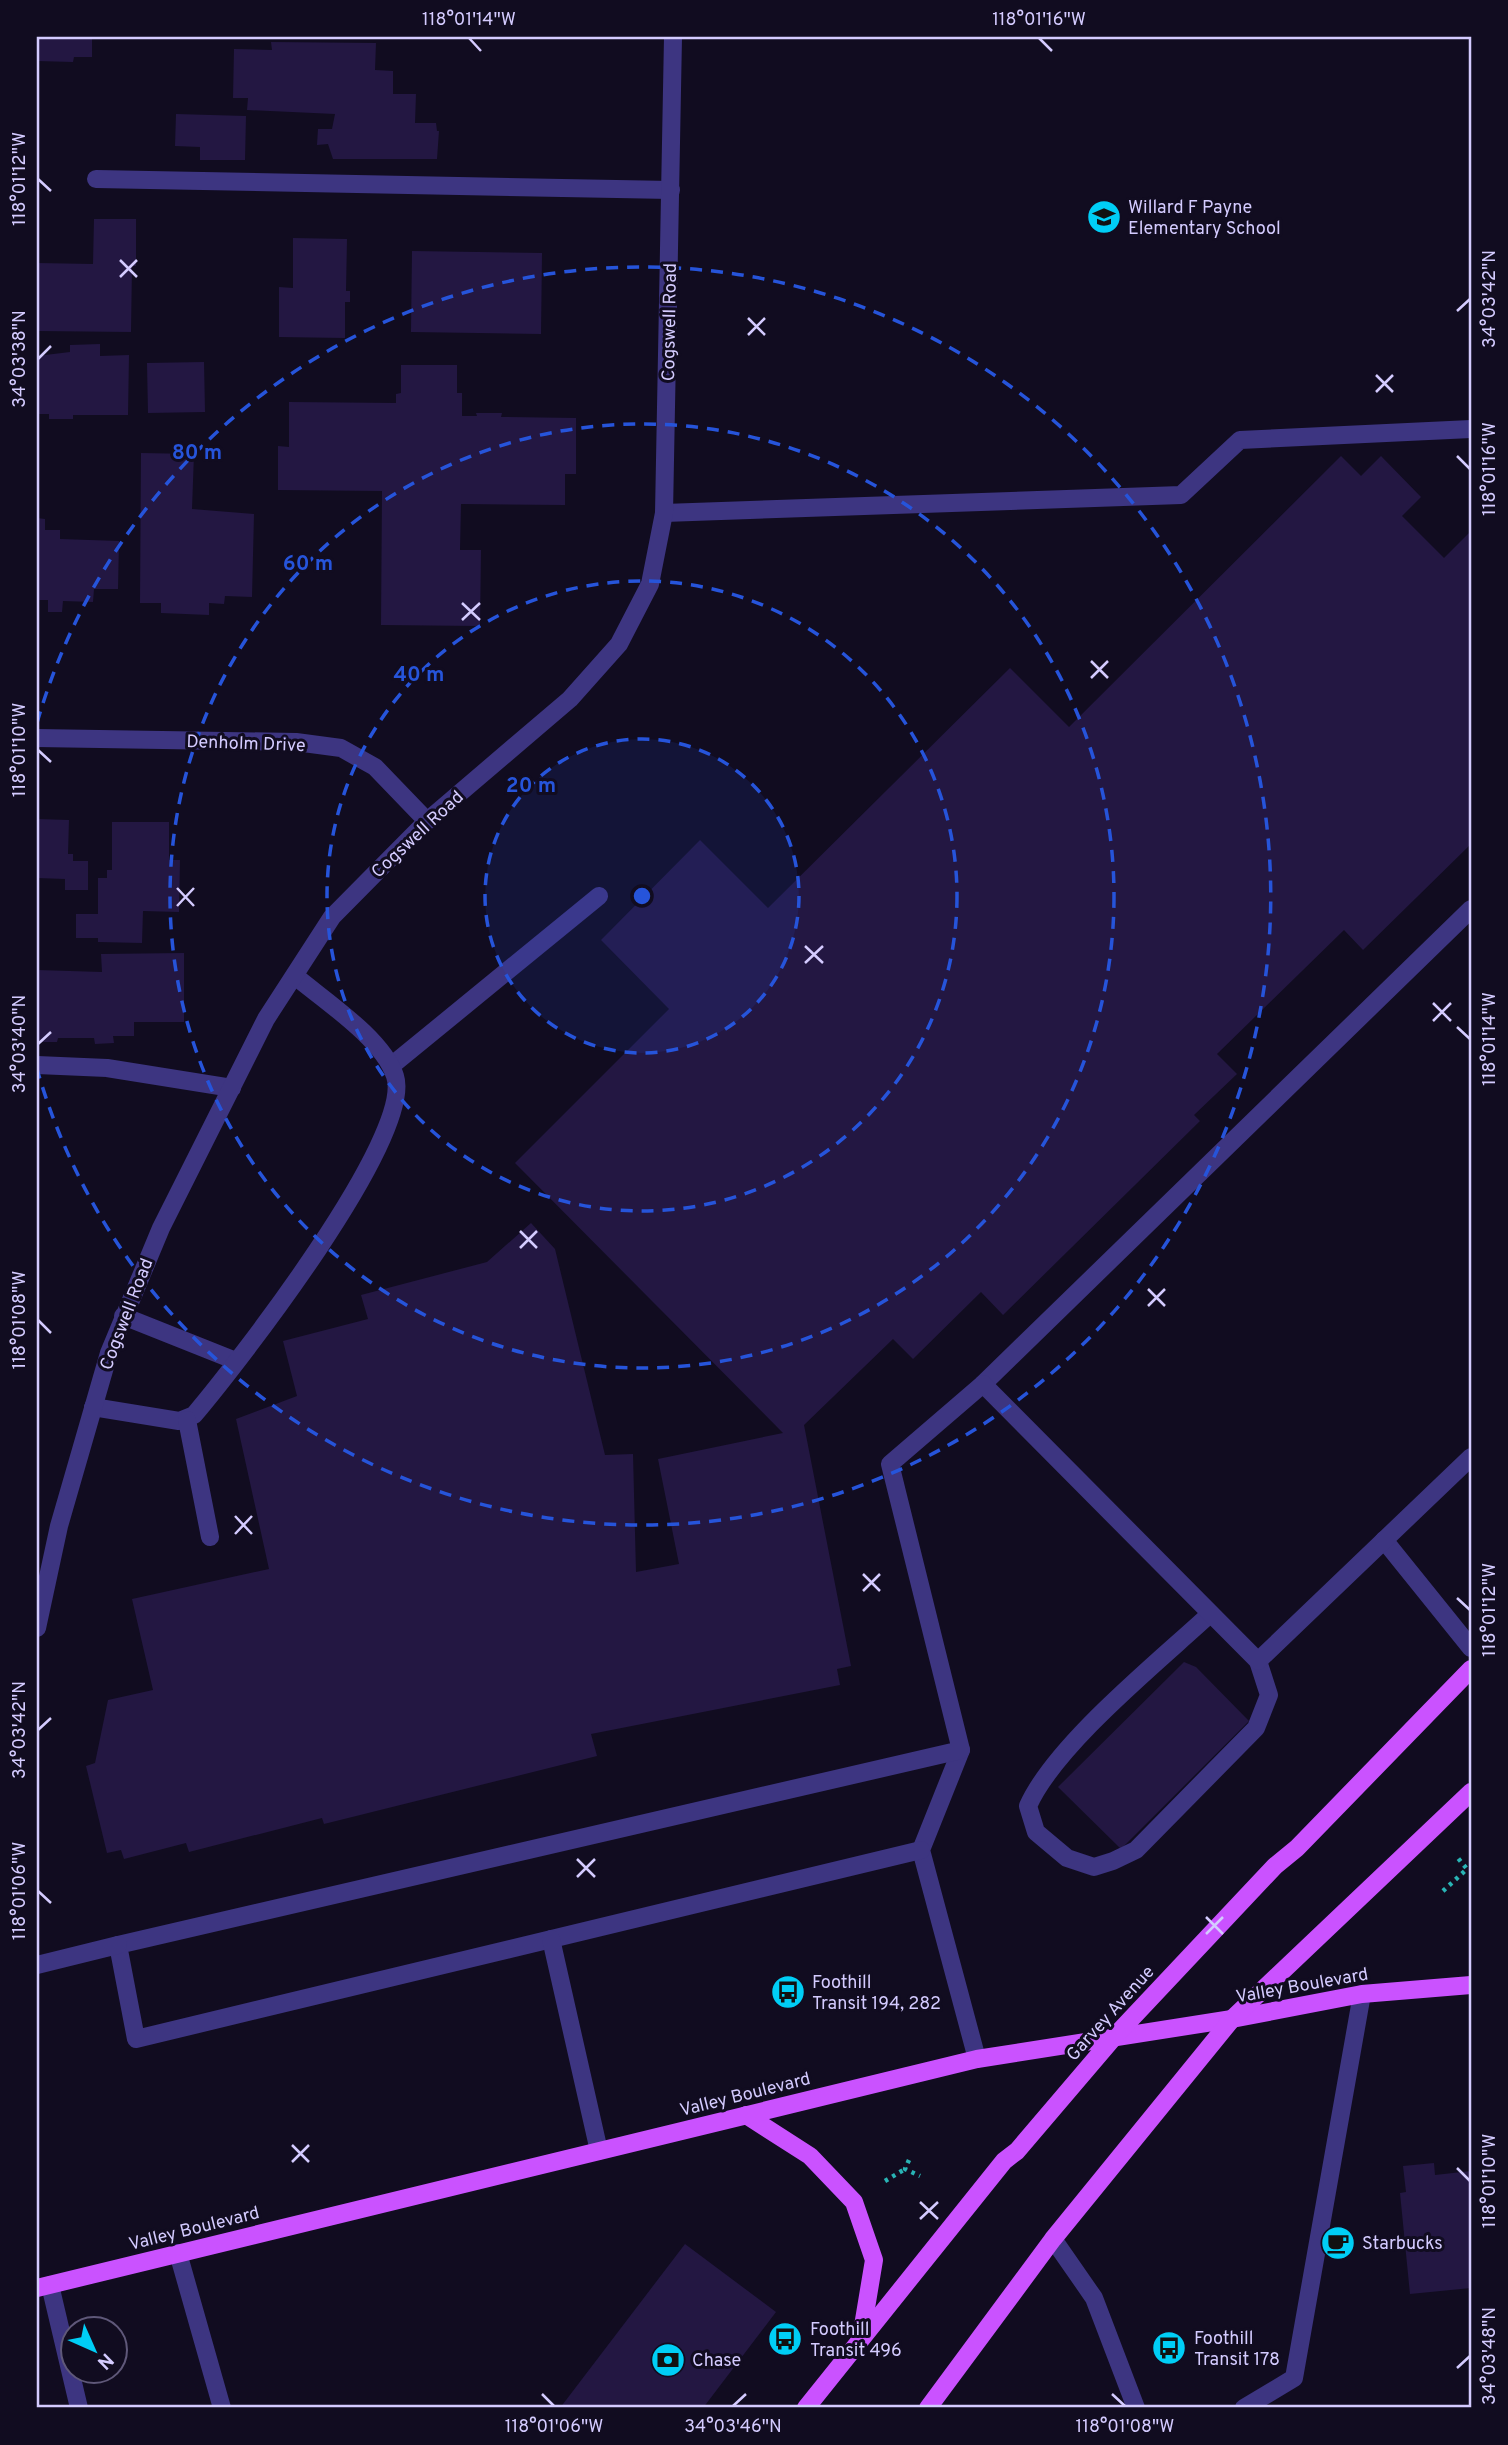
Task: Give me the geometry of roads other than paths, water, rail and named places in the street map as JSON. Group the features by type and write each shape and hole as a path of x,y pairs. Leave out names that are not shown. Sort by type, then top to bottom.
{"main road":[{"name":"Garvey Avenue","path":"806,2408 1004,2161 1017,2151 1115,2036 1275,1866 1297,1848 1471,1669"},
{"path":"928,2408 1053,2239 1232,2019 1471,1792"},
{"name":"Valley Boulevard","path":"43,2286 977,2059 1232,2019 1362,1994 1471,1985"},
{"path":"746,2115 810,2156 854,2202 874,2260 861,2340"}],"street":[{"name":"Cogswell Road","path":"37,1628 59,1526 93,1407 123,1316 161,1228 266,1019 332,917 427,821 570,699 619,644 650,584 664,513 673,37"},
{"path":"96,179 671,190"},
{"path":"664,513 1181,495 1240,440 1471,429"},
{"name":"Denholm Drive","path":"37,738 296,742 341,748 375,767 427,821"},
{"path":"391,1066 599,896"},
{"path":"977,2059 921,1850 961,1750 890,1464 984,1384 1471,909"},
{"path":"93,1407 187,1420 194,1415 305,1270 355,1195 395,1106 397,1079 387,1055 295,976"},
{"path":"37,1065 107,1068 232,1088"},
{"path":"123,1316 236,1361"},
{"path":"984,1384 1258,1661 1269,1695 1256,1728 1136,1850 1094,1867 1067,1858 1036,1832 1028,1806 1037,1784 1093,1724 1210,1614"},
{"path":"187,1420 210,1537"},
{"path":"1258,1661 1471,1457"},
{"path":"1384,1540 1471,1647"},
{"path":"37,1965 961,1750"},
{"path":"118,1945 136,2039 921,1850"},
{"path":"551,1939 599,2151"},
{"path":"1244,2408 1294,2378 1362,1994"},
{"path":"1053,2239 1094,2298 1136,2408"},
{"path":"178,2253 222,2408"},
{"path":"43,2286 79,2408"}],"place":[{"name":"Willard F Payne Elementary School","path":"1104,217"},
{"name":"Foothill Transit 194, 282","path":"788,1992"},
{"name":"Starbucks","path":"1338,2243"},
{"name":"Foothill Transit 496","path":"785,2339"},
{"name":"Foothill Transit 178","path":"1169,2348"},
{"name":"Chase","path":"668,2360"}]}
